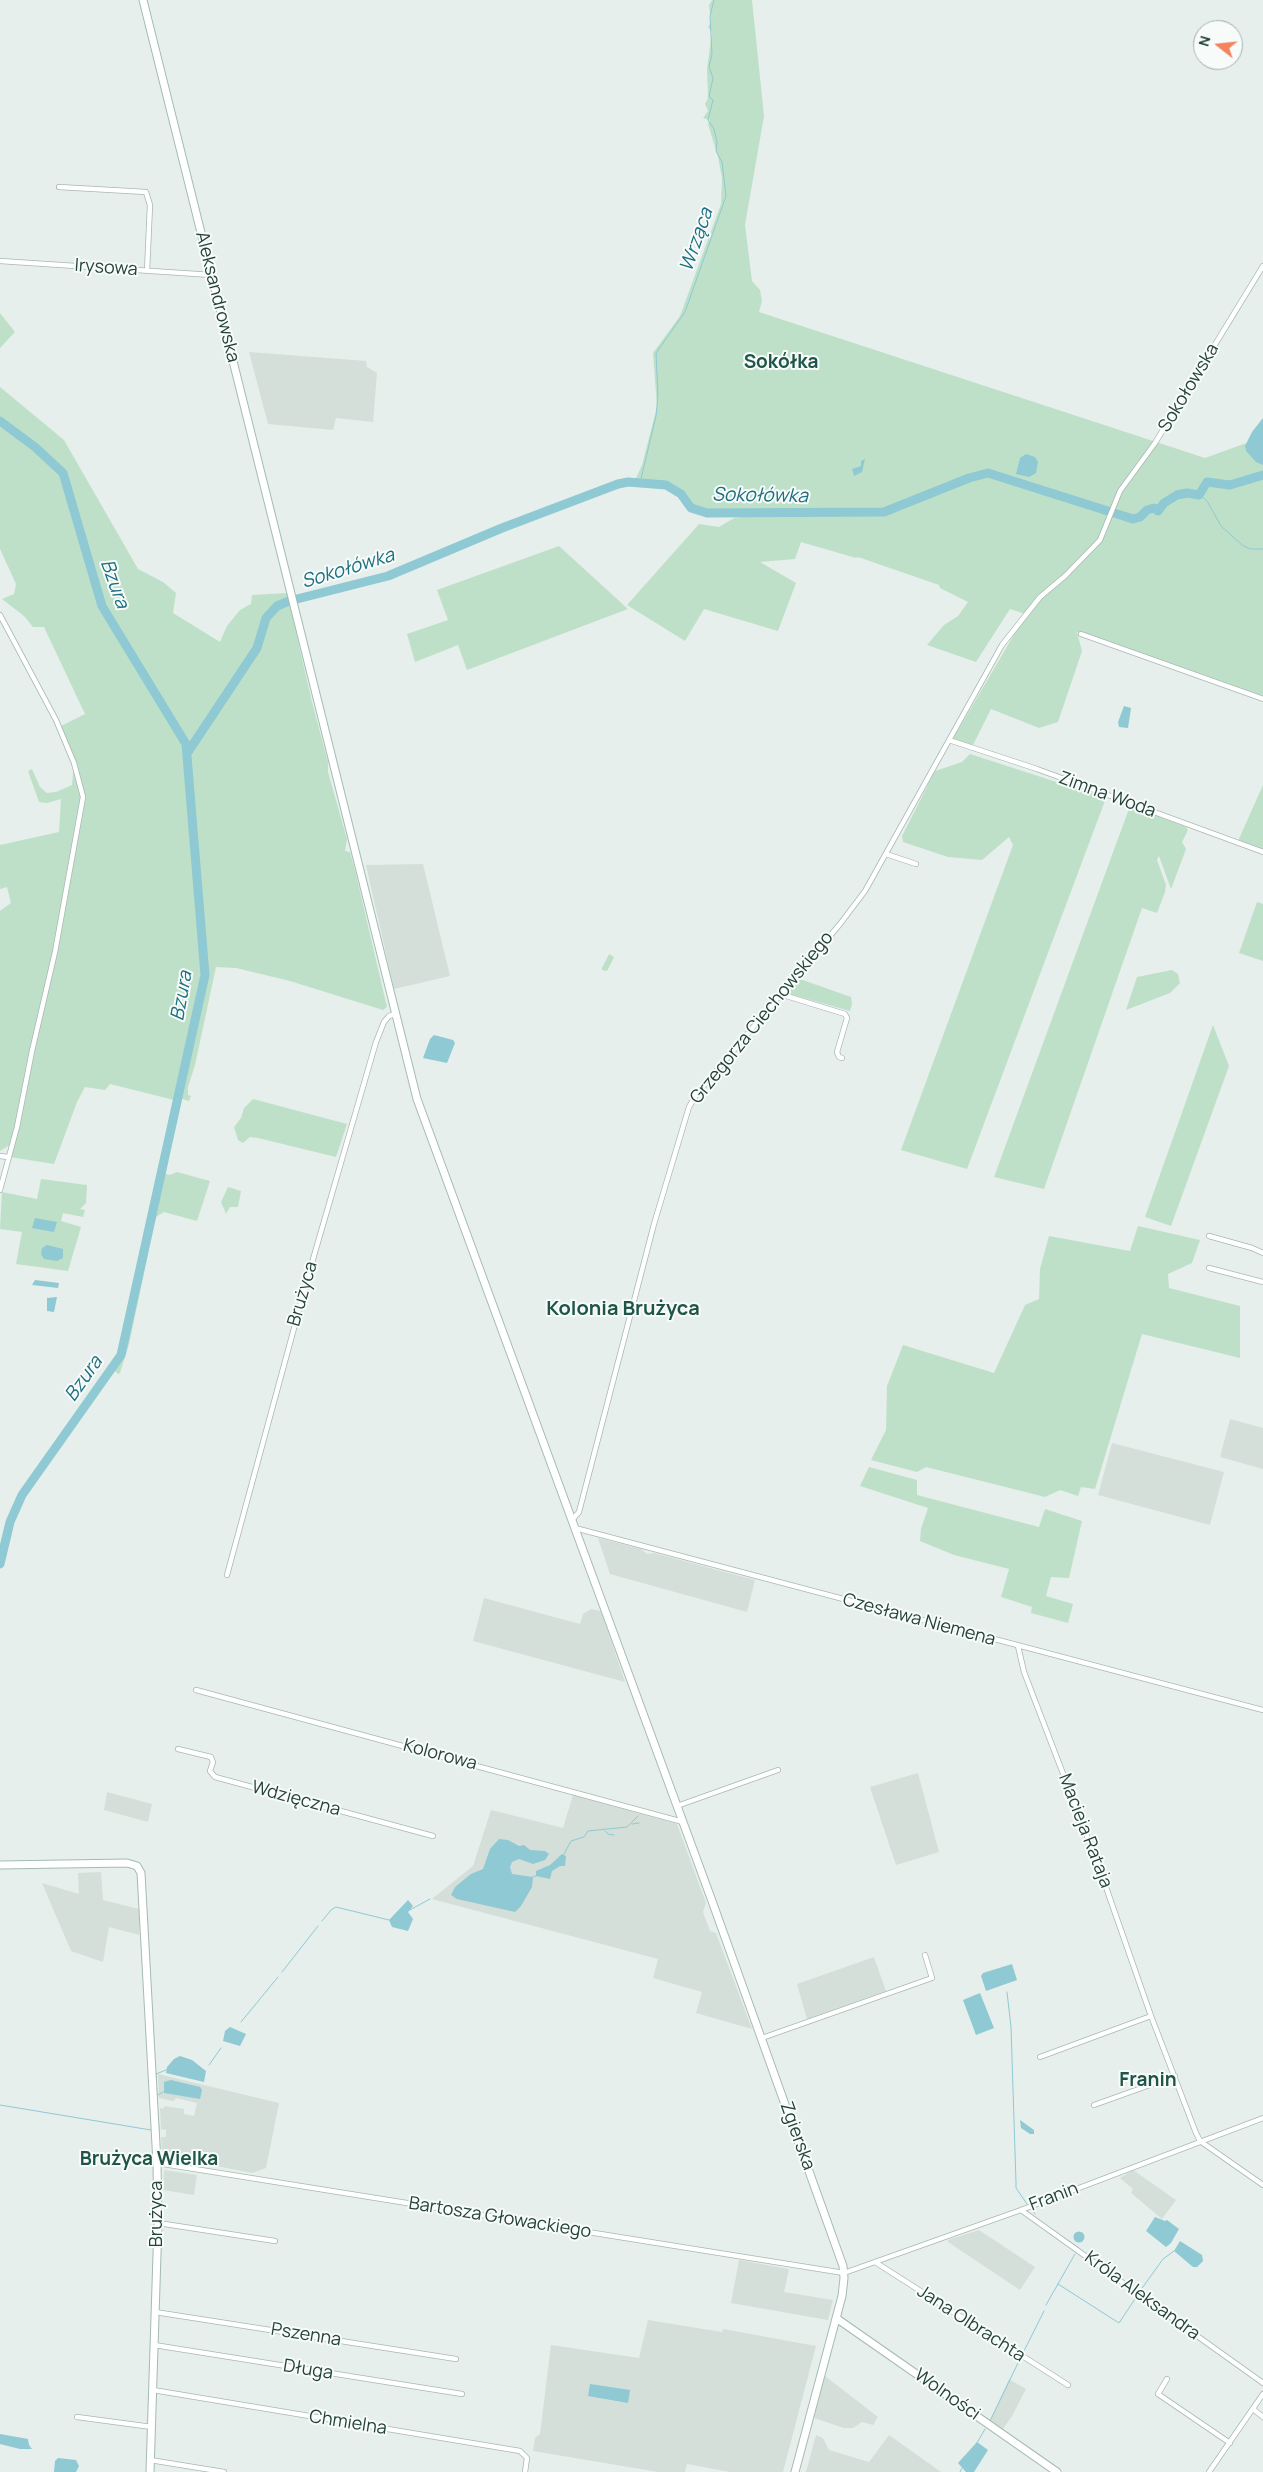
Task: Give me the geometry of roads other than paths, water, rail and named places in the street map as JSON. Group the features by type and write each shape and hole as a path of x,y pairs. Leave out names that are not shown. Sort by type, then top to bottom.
{"main road":[{"name":"Aleksandrowska","path":"143,0 291,593 392,1015"},
{"name":"Zgierska","path":"392,1015 417,1099 840,2255 844,2273 843,2287 795,2472"},
{"name":"Brużyca","path":"0,1865 127,1863 138,1868 141,1876 157,2163 158,2223 150,2472"},
{"name":"Wolności","path":"836,2318 1057,2472"}],"street":[{"path":"59,187 146,192 150,205 147,271"},
{"name":"Irysowa","path":"0,261 212,275"},
{"name":"Sokołowska","path":"949,740 1002,645 1040,597 1065,576 1100,540 1120,491 1155,443 1263,266"},
{"path":"0,615 56,720 74,763 83,797 55,952 17,1127 0,1190"},
{"path":"1081,634 1263,699"},
{"name":"Zimna Woda","path":"949,740 1037,769 1263,852"},
{"name":"Grzegorza Ciechowskiego","path":"572,1520 579,1512 654,1224 686,1114 696,1095 858,900 886,854 949,740"},
{"path":"886,854 916,864"},
{"path":"780,994 845,1014 847,1018 837,1052 839,1057 842,1058"},
{"name":"Brużyca","path":"227,1575 308,1273 376,1042 392,1015"},
{"path":"0,1156 8,1157"},
{"path":"1209,1236 1263,1253"},
{"path":"1209,1268 1263,1282"},
{"name":"Czesława Niemena","path":"575,1528 1263,1710"},
{"name":"Macieja Rataja","path":"1018,1646 1024,1672 1100,1870 1151,2016 1200,2141"},
{"name":"Kolorowa","path":"196,1690 683,1822"},
{"name":"Wdzięczna","path":"178,1749 211,1757 213,1762 210,1771 215,1778 433,1836"},
{"path":"677,1806 778,1770"},
{"path":"762,2038 932,1978 924,1955"},
{"path":"1040,2058 1151,2016"},
{"path":"1094,2105 1175,2076"},
{"name":"Franin","path":"844,2273 1021,2210 1263,2118"},
{"path":"1200,2141 1263,2185"},
{"name":"Bartosza Głowackiego","path":"157,2163 844,2273"},
{"name":"Króla Aleksandra","path":"1021,2210 1263,2383"},
{"path":"158,2223 275,2241"},
{"name":"Jana Olbrachta","path":"875,2262 1068,2385"},
{"name":"Pszenna","path":"155,2312 456,2359"},
{"name":"Długa","path":"154,2345 462,2394"},
{"path":"1167,2379 1158,2394 1230,2443"},
{"name":"Chmielna","path":"153,2390 520,2451 526,2458 525,2472"},
{"path":"1209,2472 1263,2394"},
{"path":"1253,2409 1263,2416"},
{"path":"77,2417 152,2427"},
{"path":"150,2460 224,2472"}],"water":[{"path":"1263,418 1263,465 1256,462 1246,451 1245,446 1252,432"},
{"path":"1026,454 1035,457 1038,462 1036,473 1029,477 1016,474 1020,458"},
{"path":"865,459 862,472 854,476 852,469 861,466 861,461"},
{"path":"1124,706 1131,708 1128,728 1119,727 1118,722"},
{"path":"434,1035 453,1040 455,1043 447,1063 423,1058 430,1039"},
{"path":"35,1218 57,1222 54,1232 32,1228"},
{"path":"47,1245 63,1249 63,1258 57,1261 44,1259 41,1254 42,1248"},
{"path":"35,1280 59,1283 58,1288 32,1285"},
{"path":"57,1297 54,1312 47,1311 47,1298"},
{"path":"499,1839 508,1840 519,1846 524,1845 530,1850 545,1851 549,1854 545,1860 533,1864 519,1859 512,1862 510,1867 512,1874 533,1877 532,1887 521,1906 515,1912 457,1899 451,1895 455,1887 471,1874 483,1869 490,1849"},
{"path":"562,1854 566,1856 565,1866 560,1866 552,1871 550,1879 536,1876 536,1871 550,1865"},
{"path":"408,1900 413,1906 408,1912 413,1919 408,1931 392,1927 389,1920"},
{"path":"1012,1964 1017,1980 986,1991 981,1976 983,1973"},
{"path":"980,1993 994,2028 976,2035 963,2000"},
{"path":"230,2027 246,2034 240,2046 223,2041 225,2031"},
{"path":"180,2056 192,2060 206,2071 204,2082 166,2073 167,2067 174,2059"},
{"path":"171,2080 200,2087 202,2090 200,2099 164,2093 164,2082"},
{"path":"1020,2120 1034,2130 1034,2134 1030,2134 1021,2128"},
{"path":"1155,2217 1167,2220 1179,2229 1171,2243 1166,2247 1146,2231"},
{"path":"1079,2231 1085,2237 1079,2243 1073,2237"},
{"path":"1180,2241 1202,2255 1203,2261 1197,2267 1193,2267 1174,2251"},
{"path":"590,2384 630,2390 628,2403 588,2396"},
{"path":"0,2434 28,2439 32,2449 20,2449 0,2444"},
{"path":"977,2442 988,2450 974,2472 966,2472 958,2463"},
{"path":"58,2458 76,2460 79,2466 76,2472 54,2472 55,2461"}],"waterway":[{"name":"Wrząca","path":"640,483 656,416 658,395 656,353 685,312 726,196 722,162 716,151 717,142 714,129 708,120 713,100 709,97 713,78 709,67 712,54 710,16 714,0"},
{"name":"Bzura","path":"0,421 35,447 63,473 102,606 186,744 205,975 121,1355 22,1495 10,1522 0,1564"},
{"name":"Sokołówka","path":"188,752 257,648 266,618 277,606 289,601 388,576 502,528 618,484 628,482 666,485 681,494 691,508 707,513 884,512 969,478 988,473 1133,519 1140,517 1147,510 1154,508 1158,511 1164,503 1177,495 1187,493 1199,495 1207,482 1230,485 1263,475"},
{"name":"Zimna Woda","path":"1199,494 1207,501 1221,526 1242,545 1250,549 1263,549"},
{"path":"564,1854 571,1841 584,1837 588,1831 627,1827 638,1816"},
{"path":"632,1824 639,1823"},
{"path":"605,1831 608,1834 614,1835"},
{"path":"408,1911 430,1899"},
{"path":"322,1921 336,1907 389,1920"},
{"path":"282,1972 318,1926"},
{"path":"241,2022 278,1977"},
{"path":"1007,1992 1011,2027 1016,2188 1027,2204"},
{"path":"209,2065 221,2048"},
{"path":"157,2098 156,2074 166,2070"},
{"path":"158,2095 163,2092"},
{"path":"0,2105 151,2130"},
{"path":"158,2116 159,2129"},
{"path":"1031,2209 1035,2214"},
{"path":"1063,2237 1079,2248"},
{"path":"1140,2291 1163,2259 1174,2251"},
{"path":"1046,2305 1075,2254"},
{"path":"1058,2284 1119,2323 1137,2296"},
{"path":"1023,2353 1044,2311"},
{"path":"990,2421 1019,2361"},
{"path":"977,2443 985,2429"},
{"path":"960,2472 962,2468"}],"district":[{"name":"Sokółka","path":"781,363"},
{"name":"Kolonia Brużyca","path":"623,1309"},
{"name":"Franin","path":"1148,2081"},
{"name":"Brużyca Wielka","path":"149,2160"}]}
